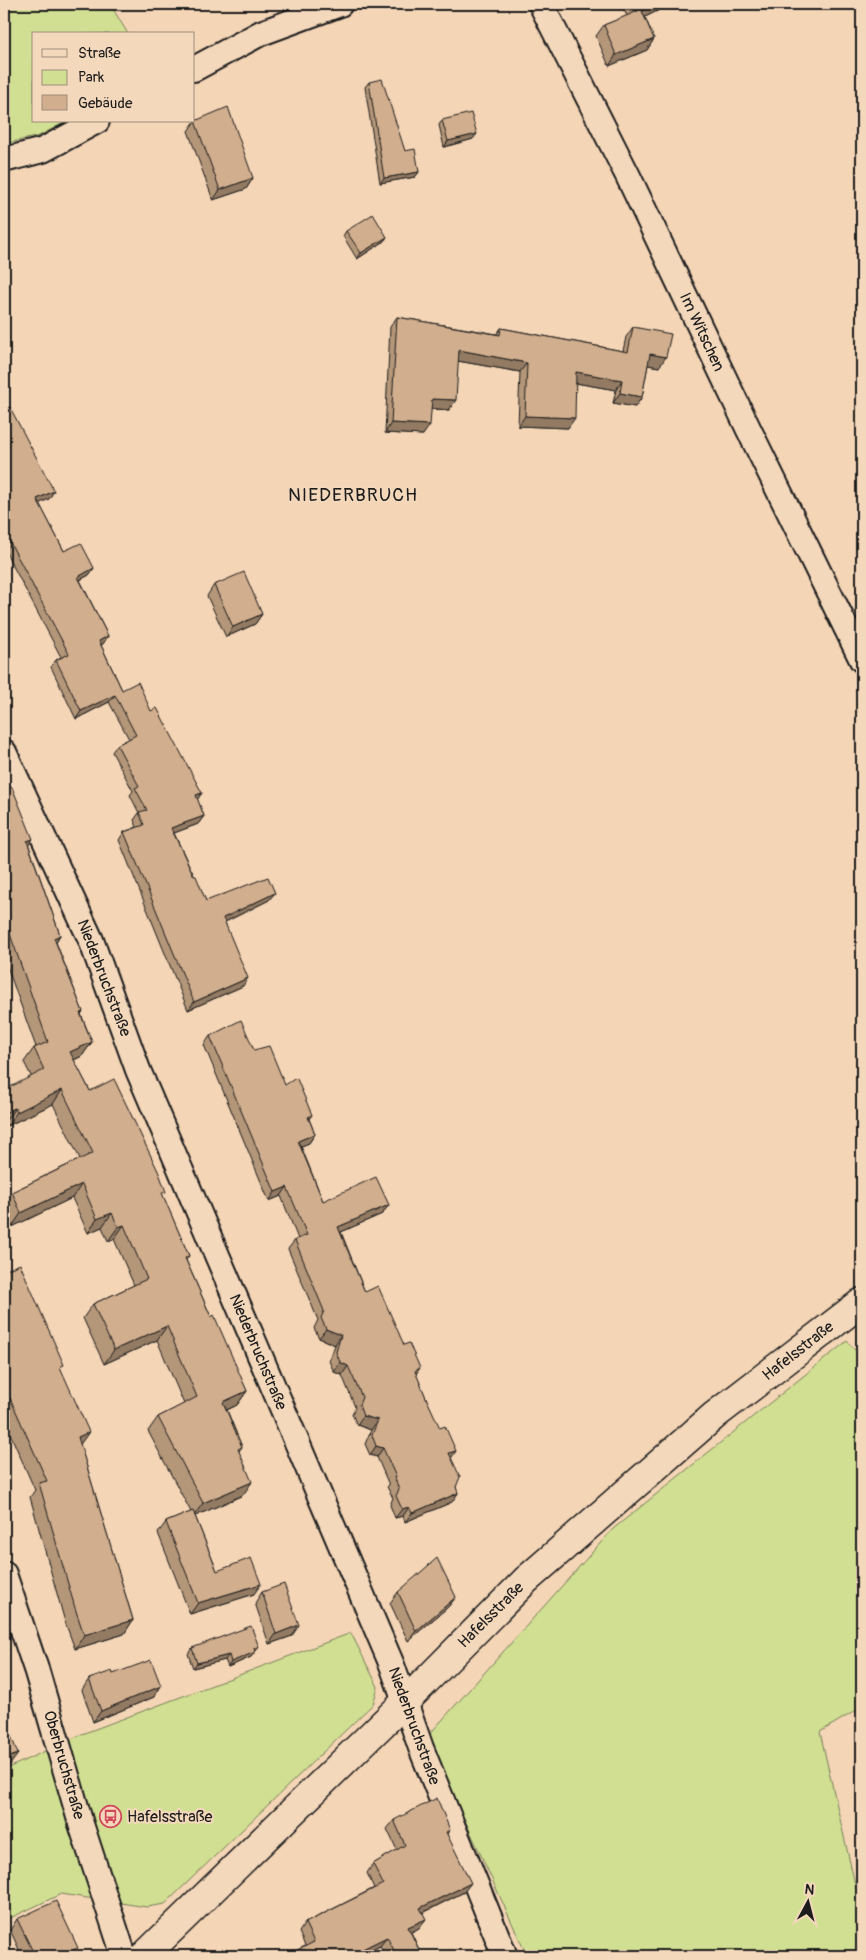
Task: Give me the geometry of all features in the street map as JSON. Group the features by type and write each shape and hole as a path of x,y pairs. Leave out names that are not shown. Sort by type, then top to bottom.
{"main road":[{"name":"Hafelsstraße","path":"144,1956 405,1702 526,1580 715,1415 862,1302"}],"street":[{"path":"195,68 261,33 340,4"},
{"name":"Im Witschen","path":"541,4 628,176 748,430 862,660"},
{"path":"4,160 43,150 95,122"},
{"name":"Niederbruchstraße","path":"4,752 91,940 138,1070 392,1665 421,1748 505,1956"},
{"name":"Oberbruchstraße","path":"4,1574 37,1672 81,1824 124,1956"}],"green space":[{"path":"4,4 110,4 127,32 32,32 32,122 65,122 39,136 4,144"},
{"path":"847,1341 862,1358 862,1707 820,1732 862,1915 862,1956 527,1956 427,1737 613,1529"},
{"path":"351,1633 378,1687 373,1704 165,1904 147,1907 61,1894 4,1921 4,1770 82,1734"}],"building":[{"path":"634,4 657,4 642,11 654,39 616,55 604,25 638,11"},
{"path":"382,79 405,151 415,149 419,172 384,178 369,82"},
{"path":"228,107 253,178 220,190 195,121"},
{"path":"471,113 477,134 448,141 442,120"},
{"path":"373,214 387,237 361,253 346,231"},
{"path":"397,317 500,335 501,328 628,352 633,327 671,334 666,357 650,354 642,397 620,393 622,380 576,372 575,418 525,416 527,363 459,350 456,400 432,399 430,425 391,423"},
{"path":"4,396 54,491 37,499 64,551 81,543 94,568 78,577 108,636 99,641 122,690 138,682 151,711 157,708 202,793 196,795 204,816 171,828 194,876 196,876 206,901 268,877 275,893 223,918 248,978 194,1002 124,832 144,825 139,812 147,810 135,788 139,786 117,745 136,735 115,695 81,711 56,660 69,654 4,531"},
{"path":"244,572 262,614 233,627 214,585"},
{"path":"12,787 33,839 27,841 60,935 54,938 83,1012 80,1013 92,1042 70,1052 90,1091 114,1079 159,1173 166,1192 162,1193 189,1256 185,1258 211,1317 214,1315 247,1391 223,1402 242,1447 238,1449 252,1482 203,1503 158,1417 197,1397 167,1326 114,1350 93,1304 147,1279 124,1225 118,1227 112,1213 97,1219 82,1184 21,1213 12,1192 93,1153 62,1090 17,1112 15,1108 4,1113 4,1090 44,1070 34,1048 48,1042 4,917 4,791"},
{"path":"241,1020 254,1050 269,1046 285,1085 297,1079 312,1115 308,1117 315,1134 298,1141 323,1201 376,1177 389,1205 338,1227 365,1292 378,1286 404,1345 409,1343 420,1368 415,1371 427,1400 440,1428 445,1426 456,1451 449,1453 460,1477 456,1487 458,1493 412,1513 409,1507 402,1509 396,1496 399,1489 394,1477 396,1477 383,1448 376,1446 372,1435 378,1420 363,1416 359,1405 362,1397 348,1366 340,1362 336,1352 341,1335 326,1329 321,1318 324,1311 295,1240 307,1235 287,1187 275,1192 210,1036"},
{"path":"20,1264 64,1365 60,1367 89,1432 78,1437 133,1620 84,1635 39,1483 47,1481 6,1389 10,1387 4,1372 4,1271"},
{"path":"193,1511 217,1571 251,1558 261,1584 198,1603 166,1522"},
{"path":"437,1558 456,1597 416,1631 398,1592"},
{"path":"284,1584 299,1625 276,1634 262,1592"},
{"path":"251,1626 259,1647 254,1648 255,1652 231,1662 229,1655 197,1663 192,1648"},
{"path":"151,1660 161,1686 101,1711 89,1679 112,1671 113,1674"},
{"path":"4,1707 8,1720 5,1721 18,1754 4,1759"},
{"path":"437,1798 450,1830 446,1832 471,1883 420,1908 426,1919 408,1927 422,1956 397,1956 387,1937 348,1956 286,1956 314,1942 305,1923 383,1884 373,1864 405,1845 394,1820"},
{"path":"56,1901 78,1948 73,1950 76,1956 35,1956 17,1919"}],"place":[{"name":"Hafelsstraße","path":"111,1817"}],"district":[{"name":"NIEDERBRUCH","path":"353,495"}]}
